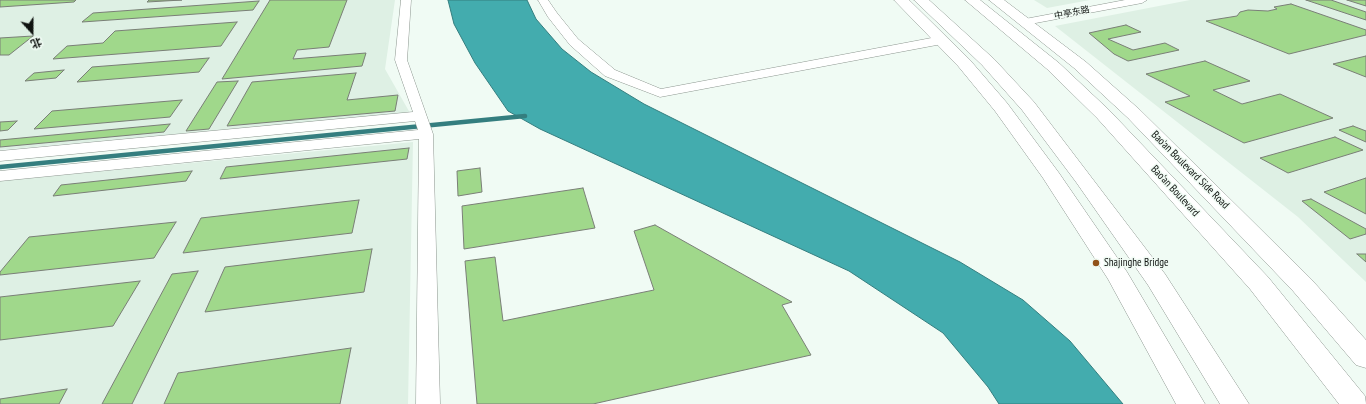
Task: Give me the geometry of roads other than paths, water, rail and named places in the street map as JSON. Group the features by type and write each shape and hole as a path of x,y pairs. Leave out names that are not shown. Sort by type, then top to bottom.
{"main road":[{"path":"901,0 964,63 1001,107 1052,177 1119,278 1191,404"},
{"path":"921,0 988,62 1028,106 1083,178 1157,280 1235,404"},
{"name":"Bao'an Boulevard","path":"972,0 1053,66 1103,114 1259,283 1355,404"},
{"name":"Bao'an Boulevard Side Road","path":"996,0 1080,65 1139,119 1302,285 1366,358"},
{"path":"1105,88 1161,176"}],"street":[{"path":"406,0 401,60 424,125 428,404"},
{"path":"543,0 552,15 574,42 610,73 660,93 942,40"},
{"name":"中亭东路","path":"1025,22 1142,0"},
{"path":"0,156 424,125"},
{"path":"0,176 424,125"}],"water":[{"path":"448,0 527,0 536,19 562,49 591,72 644,104 960,262 1023,300 1070,341 1123,404 999,404 988,387 943,333 849,271 540,129 508,111 475,63 454,24"}],"waterway":[{"path":"0,167 525,116"}],"place":[{"name":"Shajinghe Bridge","path":"1096,263"}]}
